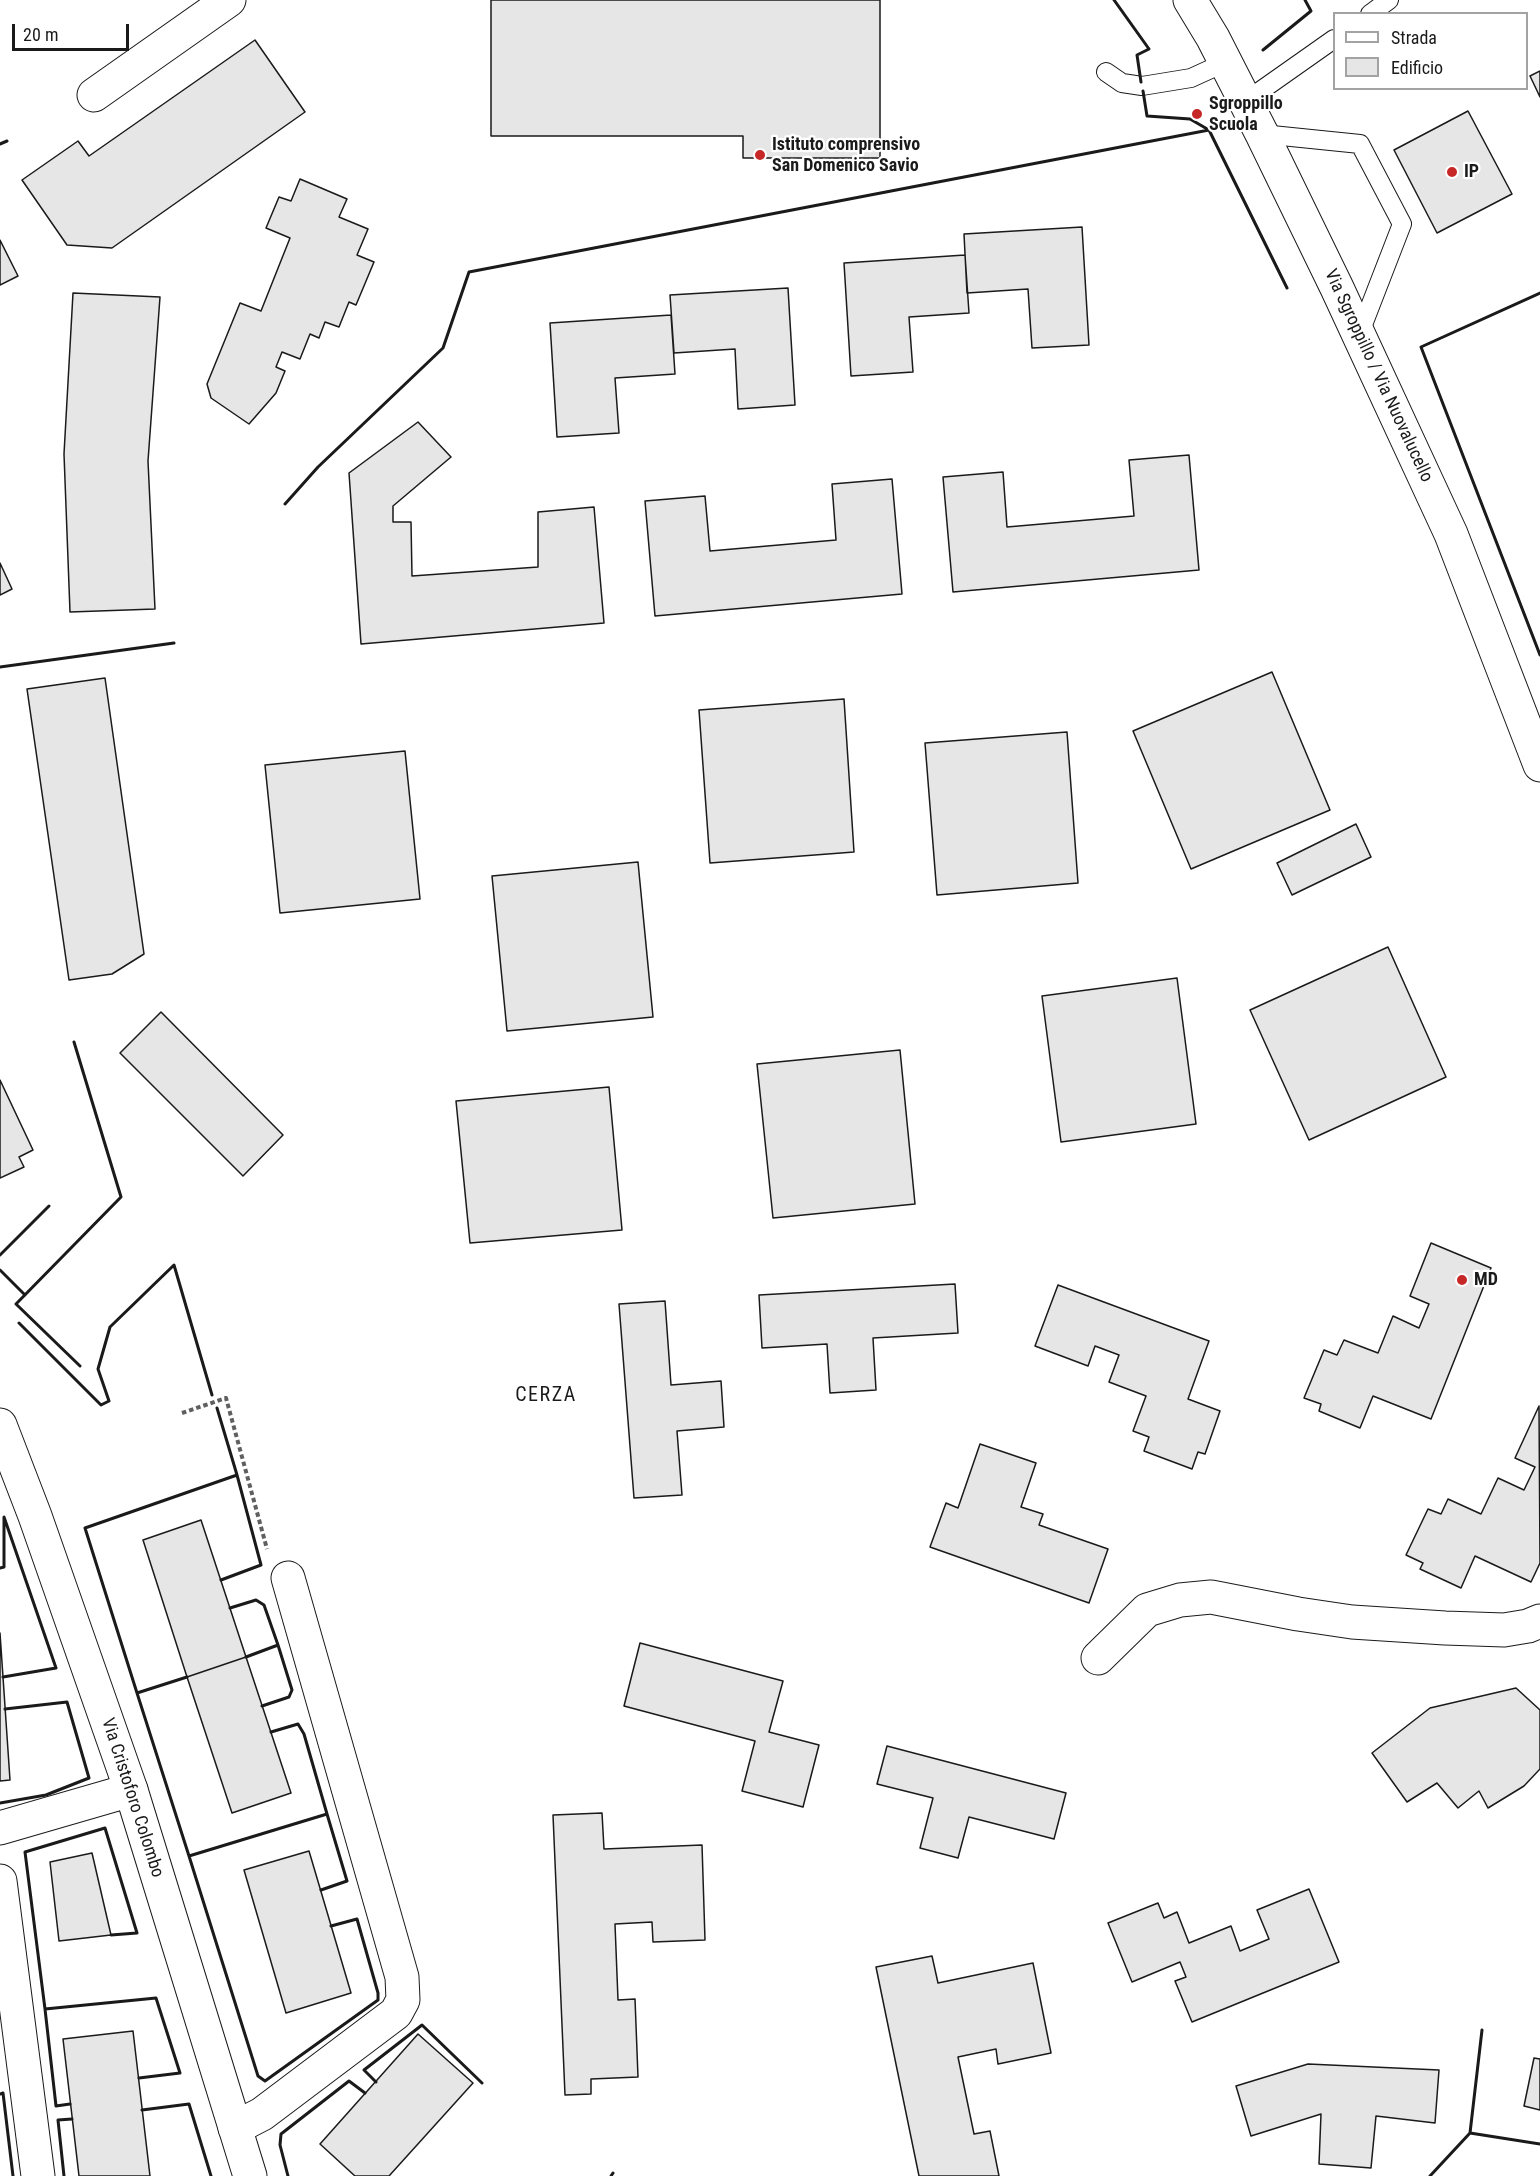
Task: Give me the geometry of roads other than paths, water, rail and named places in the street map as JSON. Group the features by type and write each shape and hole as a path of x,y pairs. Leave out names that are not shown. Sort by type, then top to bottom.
{"street":[{"path":"94,94 229,0"},
{"name":"Via Sgroppillo / Via Nuovalucello","path":"1200,7 1359,335 1451,534 1540,765"},
{"name":"Via Cristoforo Colombo","path":"0,1425 39,1527 131,1790 250,2176"},
{"path":"235,2128 262,2114 396,2013 404,2000 402,1977 288,1578"},
{"path":"1098,1658 1147,1610 1180,1600 1211,1597 1298,1614 1364,1623 1504,1630 1528,1626 1540,1621"},
{"path":"0,1828 131,1790"},
{"path":"0,1881 38,2176"}],"lane":[{"path":"1373,12 1389,0"},
{"path":"1246,101 1333,40"},
{"path":"1106,72 1122,83 1142,86 1191,78 1226,62"},
{"path":"1262,134 1360,144 1402,224 1359,335"}],"place":[{"name":"Sgroppillo Scuola","path":"1197,114"},
{"name":"Istituto comprensivo San Domenico Savio","path":"760,155"},
{"name":"IP","path":"1452,172"},
{"name":"MD","path":"1462,1280"}],"district":[{"name":"CERZA","path":"546,1396"}]}
